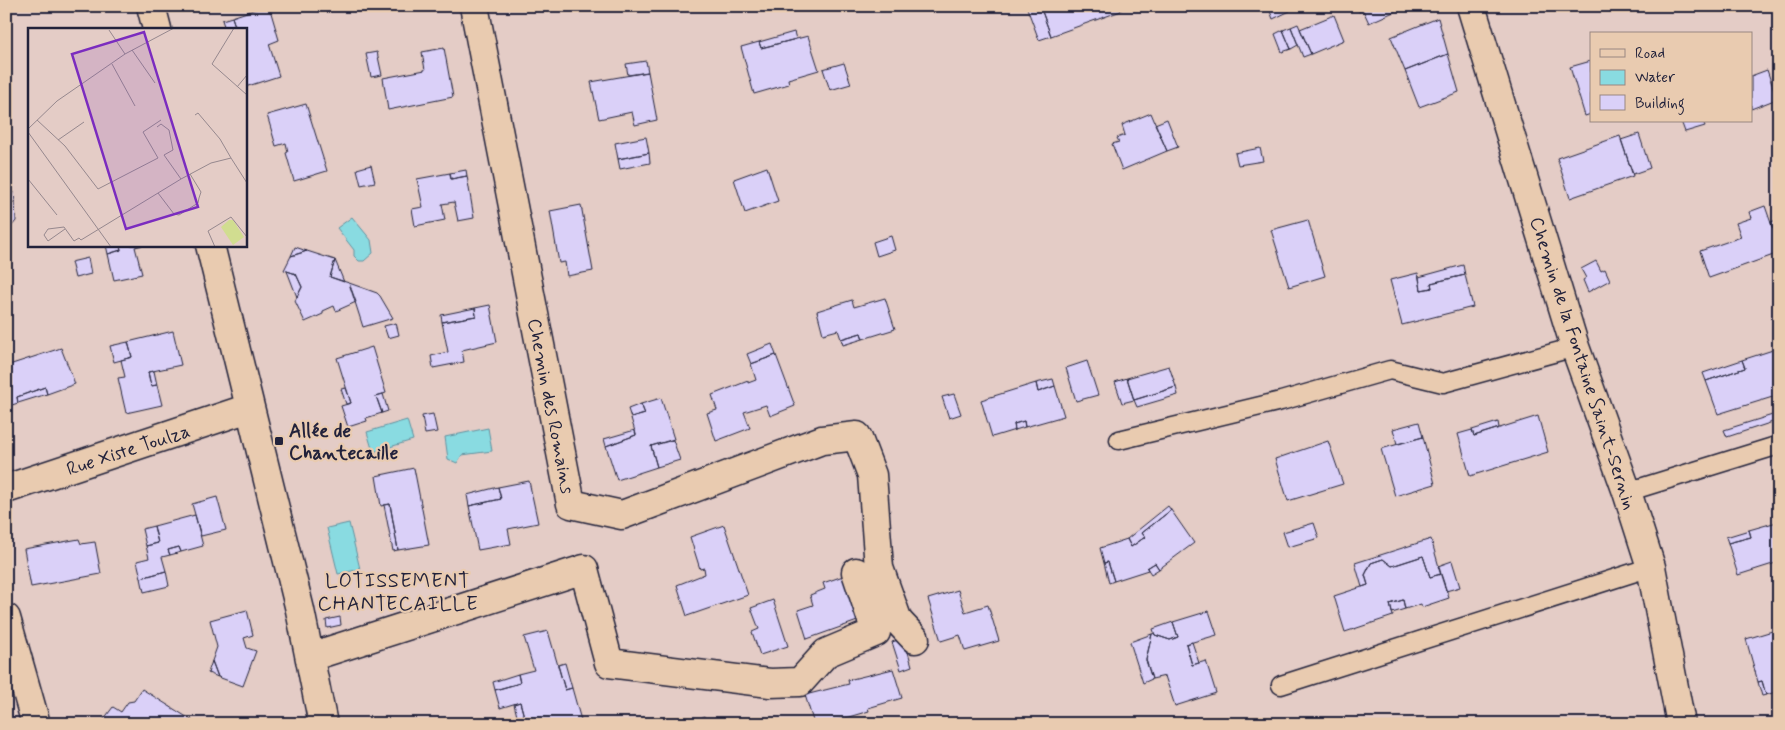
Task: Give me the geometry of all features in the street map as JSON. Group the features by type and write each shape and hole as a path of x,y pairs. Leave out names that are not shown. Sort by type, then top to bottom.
{"street":[{"path":"151,6 157,28"},
{"name":"Chemin des Romains","path":"474,6 570,504 622,515 822,440 856,436 872,475 879,568 898,621 915,639"},
{"name":"Chemin de la Fontaine Saint-Sernin","path":"1471,6 1575,346 1627,492 1651,567 1681,724"},
{"path":"210,246 310,657 323,724"},
{"name":"Rue Xiste Toulza","path":"6,489 249,408"},
{"path":"310,657 584,569 609,663 770,683 800,682 826,653 876,632 856,572"},
{"path":"6,618 36,724"}],"lane":[{"path":"1119,440 1281,401 1390,370 1443,383 1575,346"},
{"path":"1627,492 1779,445"},
{"path":"1282,685 1651,567"}],"water":[{"path":"352,217 371,240 373,253 364,261 359,261 354,256 354,250 337,228"},
{"path":"407,420 413,440 373,452 367,432"},
{"path":"488,428 492,451 462,455 457,463 448,459 445,437"},
{"path":"349,523 360,569 338,574 327,528"}],"building":[{"path":"269,6 279,40 269,44 279,76 246,87 246,28 236,28 232,17"},
{"path":"1040,6 1051,36 1039,40 1027,8"},
{"path":"1040,6 1119,6 1121,11 1051,36"},
{"path":"1268,6 1288,6 1290,11 1273,19"},
{"path":"1357,6 1407,6 1369,23 1363,10 1359,12"},
{"path":"1334,15 1344,40 1311,54 1300,29"},
{"path":"232,17 236,28 225,28 222,20"},
{"path":"1438,18 1448,54 1405,71 1391,37"},
{"path":"1298,24 1311,54 1303,57 1291,27"},
{"path":"1291,27 1298,45 1291,49 1283,30"},
{"path":"1283,30 1291,49 1282,52 1275,34"},
{"path":"794,32 796,39 761,48 759,42"},
{"path":"808,36 819,70 788,79 789,84 754,94 741,47 759,42 761,48"},
{"path":"444,48 453,97 388,110 383,78 425,70 422,52"},
{"path":"377,52 382,75 371,77 366,54"},
{"path":"1448,54 1459,92 1419,107 1405,71"},
{"path":"646,61 648,72 628,75 626,64"},
{"path":"1590,61 1590,114 1585,116 1570,67"},
{"path":"844,63 851,84 830,90 823,69"},
{"path":"1767,70 1777,99 1752,109 1752,76"},
{"path":"648,72 657,120 635,125 632,112 599,119 591,82"},
{"path":"306,104 327,171 294,181 286,153 288,152 286,143 276,146 267,115"},
{"path":"1151,113 1167,151 1122,170 1112,144 1119,142 1117,138 1125,135 1122,125"},
{"path":"1167,119 1178,147 1167,151 1155,124"},
{"path":"1681,122 1703,122 1705,126 1685,132"},
{"path":"1639,134 1650,168 1633,174 1621,140"},
{"path":"1620,136 1633,176 1570,198 1557,158"},
{"path":"646,137 649,153 618,159 615,143"},
{"path":"1260,148 1263,161 1238,165 1235,153"},
{"path":"649,153 650,163 620,169 618,159"},
{"path":"371,165 375,182 361,185 357,169"},
{"path":"767,167 778,201 745,213 734,179"},
{"path":"466,170 467,176 451,179 450,173"},
{"path":"450,173 451,179 467,176 474,218 458,221 454,202 442,204 445,220 415,226 412,209 423,207 417,179"},
{"path":"14,192 15,202 6,203 6,193"},
{"path":"15,202 16,221 6,233 6,203"},
{"path":"581,205 593,271 567,276 565,262 559,263 550,211"},
{"path":"1765,206 1773,229 1779,227 1779,253 1709,278 1700,251 1741,237 1736,223 1751,218 1749,212"},
{"path":"1779,219 1779,227 1773,229 1771,222"},
{"path":"1308,220 1325,276 1289,287 1271,230"},
{"path":"891,236 895,250 877,256 873,242"},
{"path":"106,246 120,246 121,250 108,254"},
{"path":"120,246 139,246 135,247 142,274 114,280 108,254 121,250"},
{"path":"295,247 307,251 291,256"},
{"path":"307,251 335,260 330,277 349,283 356,302 336,311 334,306 323,311 323,314 305,322 295,301 302,287 296,274 284,270 291,256"},
{"path":"88,258 91,274 75,278 71,262"},
{"path":"335,260 344,282 330,277"},
{"path":"1596,261 1601,271 1605,269 1610,280 1588,292 1583,280 1586,278 1581,269"},
{"path":"1463,265 1465,275 1431,283 1432,288 1421,290 1419,277"},
{"path":"287,271 296,274 302,287 297,297"},
{"path":"1418,273 1421,290 1432,288 1431,283 1465,275 1473,307 1402,325 1390,280"},
{"path":"349,283 377,293 393,318 363,327"},
{"path":"885,298 895,329 863,339 861,333 841,339 838,330 823,334 817,311 852,300 854,307"},
{"path":"490,305 497,342 462,350 464,362 433,368 431,356 448,352 442,322 476,316 475,308"},
{"path":"475,308 476,316 442,322 441,315"},
{"path":"396,323 399,335 388,338 384,326"},
{"path":"173,331 181,365 148,372 151,386 157,385 162,405 126,413 118,378 125,377 121,360 132,357 128,342"},
{"path":"861,333 863,339 843,345 841,339"},
{"path":"128,342 132,357 114,362 110,346"},
{"path":"772,344 776,355 751,364 747,354"},
{"path":"372,347 386,393 376,396 382,413 366,418 367,421 348,427 341,406 351,403 337,358"},
{"path":"61,348 75,384 47,394 45,387 17,397 18,403 6,407 6,366"},
{"path":"1779,348 1779,395 1718,414 1706,381 1745,368 1742,360"},
{"path":"776,355 795,406 770,416 766,405 744,412 750,428 716,441 707,413 717,410 712,395 748,381 748,383 756,380 751,364"},
{"path":"1742,360 1745,368 1706,381 1703,373"},
{"path":"1087,361 1098,395 1076,401 1066,368"},
{"path":"1169,366 1176,387 1134,400 1127,378"},
{"path":"154,371 157,385 151,386 148,372"},
{"path":"1127,378 1134,400 1122,403 1115,382"},
{"path":"1053,379 1055,386 1038,392 1036,383"},
{"path":"1036,383 1038,392 1055,386 1064,416 1025,427 1024,421 1014,424 1015,430 992,437 981,400"},
{"path":"45,387 47,394 18,403 17,397"},
{"path":"1176,387 1178,395 1137,407 1134,400"},
{"path":"346,388 351,403 346,404 341,389"},
{"path":"383,394 388,411 382,413 376,396"},
{"path":"954,394 961,414 949,418 942,397"},
{"path":"661,398 674,439 651,446 657,467 617,480 606,446 636,435 631,418 645,414 641,404"},
{"path":"641,404 645,414 631,418 628,409"},
{"path":"1779,413 1779,420 1727,437 1724,430"},
{"path":"433,414 437,432 425,434 422,416"},
{"path":"1538,416 1548,452 1470,476 1458,434 1472,430 1474,436"},
{"path":"1024,421 1025,427 1015,430 1014,424"},
{"path":"1419,422 1423,437 1397,444 1393,429"},
{"path":"1498,422 1499,428 1474,436 1472,430"},
{"path":"635,430 636,435 606,446 604,439"},
{"path":"1423,437 1435,484 1395,496 1381,449"},
{"path":"673,440 680,460 657,467 651,446"},
{"path":"1328,441 1343,484 1288,501 1275,459"},
{"path":"414,468 429,545 398,550 390,504 381,506 376,476"},
{"path":"529,481 538,523 508,529 511,544 478,550 469,506 501,499 498,487"},
{"path":"498,487 501,499 469,506 467,495"},
{"path":"217,497 226,530 201,536 192,504"},
{"path":"390,504 398,550 393,551 384,505"},
{"path":"1168,506 1171,510 1142,533 1145,537 1131,547 1127,539"},
{"path":"1171,510 1194,543 1159,569 1155,563 1147,568 1148,570 1114,581 1108,562 1104,563 1100,548 1127,539 1131,547 1145,537 1142,533"},
{"path":"195,515 203,546 181,552 179,547 168,550 170,555 162,557 166,571 141,578 137,561 149,558 146,546 158,543 154,526"},
{"path":"1777,522 1779,528 1779,562 1738,575 1728,543 1751,537 1749,530"},
{"path":"1314,523 1319,538 1288,547 1283,532"},
{"path":"724,525 748,595 687,616 677,585 705,574 704,568 700,569 690,537"},
{"path":"154,526 158,543 146,546 142,529"},
{"path":"1749,530 1751,537 1728,543 1726,537"},
{"path":"79,539 81,544 95,542 101,574 31,587 24,549"},
{"path":"1431,539 1441,574 1430,577 1423,556 1392,566 1383,559 1371,563 1365,575 1368,585 1362,587 1355,563"},
{"path":"179,547 181,552 170,555 168,550"},
{"path":"1423,556 1430,577 1441,574 1449,598 1422,607 1421,604 1405,609 1403,600 1390,604 1393,616 1345,632 1334,596 1368,585 1365,575 1371,563 1383,559 1392,566"},
{"path":"1452,561 1460,587 1446,591 1438,566"},
{"path":"1108,562 1114,581 1109,583 1104,563"},
{"path":"1155,563 1159,569 1151,574 1147,568"},
{"path":"166,571 169,586 144,592 141,578"},
{"path":"846,575 863,619 807,639 798,610 813,605 810,595 825,589 823,583"},
{"path":"958,590 965,612 988,605 999,641 965,651 960,635 941,641 928,599"},
{"path":"773,600 788,646 760,655 752,632 759,629 751,608"},
{"path":"1403,600 1405,609 1392,613 1390,604"},
{"path":"247,610 253,635 244,638 247,648 256,651 243,686 218,677 212,661 217,647 210,620"},
{"path":"1209,611 1217,635 1186,644 1192,665 1206,661 1216,693 1175,706 1165,676 1152,679 1146,660 1152,634 1154,633 1170,640 1178,637 1173,622"},
{"path":"340,617 341,625 327,628 326,620"},
{"path":"1173,622 1178,637 1170,640 1155,635 1153,629"},
{"path":"1779,629 1779,691 1766,695 1762,681 1758,682 1746,639"},
{"path":"548,631 565,690 572,688 582,724 526,724 520,702 500,708 495,690 520,683 518,674 534,670 524,637"},
{"path":"1152,634 1146,660 1152,679 1143,683 1130,642"},
{"path":"904,638 912,666 901,670 892,642"},
{"path":"1192,642 1199,663 1192,665 1186,644"},
{"path":"212,661 218,677 208,673"},
{"path":"565,663 572,688 565,690 558,665"},
{"path":"893,669 902,698 868,708 869,711 825,724 814,724 805,695 849,684 848,680"},
{"path":"518,674 520,683 495,690 493,682"},
{"path":"1762,681 1766,695 1762,696 1758,682"},
{"path":"142,689 193,721 192,724 101,723 113,707 121,712 128,702 134,701"},
{"path":"520,702 526,724 519,724 514,704"},
{"path":"704,716 707,721 704,724 693,724"}],"place":[{"name":"Allée de Chantecaille","path":"279,441"}],"district":[{"name":"LOTISSEMENT CHANTECAILLE","path":"398,592"}]}
